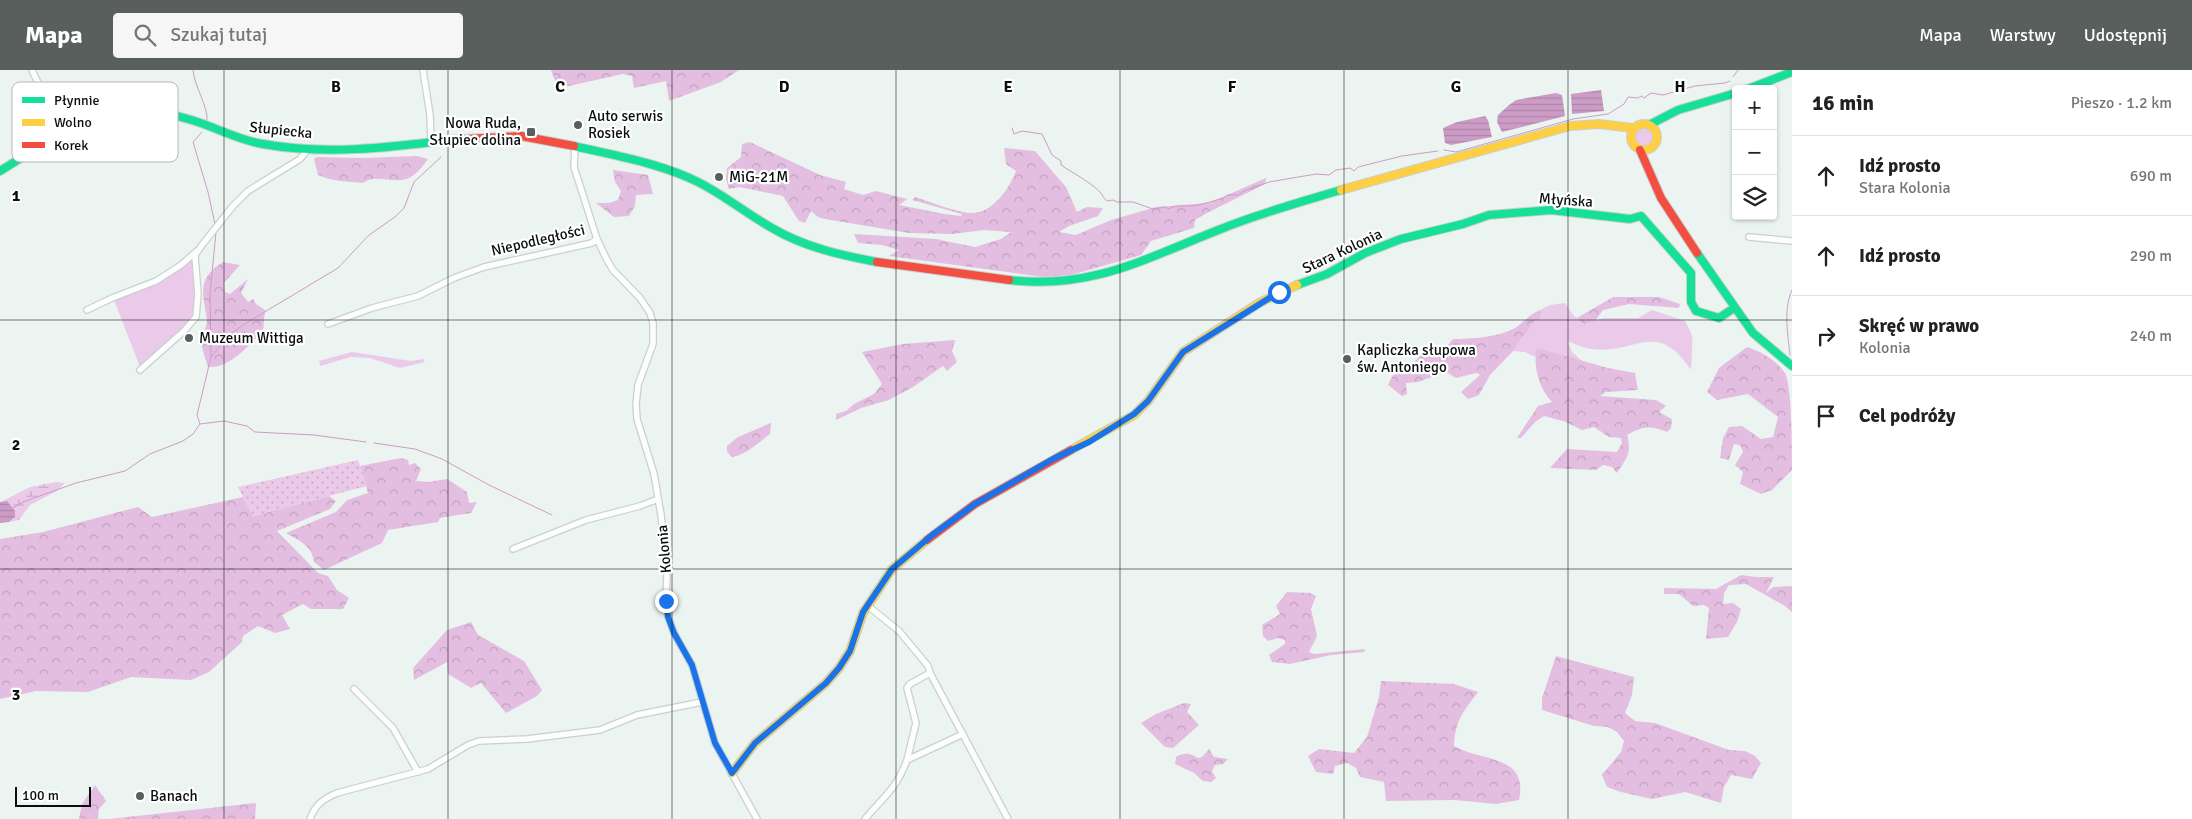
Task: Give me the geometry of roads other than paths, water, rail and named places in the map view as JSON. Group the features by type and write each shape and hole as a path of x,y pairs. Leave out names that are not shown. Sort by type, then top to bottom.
{"main road":[{"path":"1758,85 1792,72"},
{"path":"1630,138 1633,128 1639,124 1649,125 1669,114 1732,94"},
{"path":"1655,131 1669,114"},
{"name":"Słupiecka","path":"178,116 255,143 305,148 375,148 480,136 546,140 677,173 711,189 781,234 821,249 892,264 1052,283 1087,278 1136,262 1248,219 1570,126 1599,124 1633,128"},
{"path":"1648,166 1650,149 1656,143 1655,131 1649,125"},
{"path":"1615,127 1630,138 1634,146 1640,150 1661,198 1734,308 1753,333 1792,366"},
{"path":"1640,150 1650,149"},
{"name":"Słupiecka","path":"0,171 14,162"},
{"name":"Młyńska","path":"1489,215 1551,210 1630,219 1641,216 1689,269 1693,277 1690,300 1696,311 1719,318 1734,308"},
{"name":"Stara Kolonia","path":"732,773 755,743 826,683 839,668 850,651 859,621 887,575 931,536 975,504 1089,442 1134,414 1148,401 1174,362 1183,352 1196,342 1279,292 1314,279 1365,253 1401,239 1463,224 1489,215"}],"street":[{"path":"32,70 38,82"},
{"path":"423,70 430,116 431,141"},
{"path":"575,147 574,167 597,239"},
{"path":"87,310 156,281 181,264 198,250 240,198 260,183 300,159 305,153 305,148"},
{"path":"1749,237 1792,241"},
{"name":"Niepodległości","path":"328,324 372,308 418,296 477,269 592,243 597,239 613,270 640,298 650,313 653,323 653,344 638,385 636,404 637,419 654,474 658,499"},
{"path":"140,370 184,331 196,317 198,294 195,262 198,250"},
{"path":"513,549 586,520 640,506 658,499"},
{"name":"Kolonia","path":"658,499 667,574 666,601 668,617 674,633 692,665 715,743 757,819"},
{"path":"868,606 899,631 928,666 1008,819"},
{"path":"865,819 901,778 908,760 916,723 907,688 910,684 930,673"},
{"path":"354,689 393,728 418,772"},
{"path":"310,819 319,804 337,793 428,769 468,745 480,741 527,739 600,730 637,715 702,702"},
{"path":"908,760 963,734"}],"waterway":[{"path":"193,70 206,110 207,121"},
{"path":"1733,77 1738,70"},
{"path":"1444,150 1456,152 1573,119 1608,114 1624,104 1628,97 1638,98 1641,96 1644,98 1651,93 1663,95 1695,86 1730,81"},
{"path":"1012,128 1014,134 1022,131 1042,134 1052,155 1061,161 1061,165 1091,184 1107,201 1133,202 1153,209 1192,206 1224,198 1227,195 1238,195 1269,182 1316,174 1329,175 1336,170 1350,168 1354,171 1358,167 1402,156 1438,151"},
{"path":"202,132 193,142 208,192 215,224"},
{"path":"212,356 229,335 243,325 338,268 369,235 395,217 404,208 414,182 441,157"},
{"path":"215,223 221,217"},
{"path":"13,508 23,502 76,483 125,471 150,454 183,441 193,434 200,424 197,415 211,357 210,294 216,232"},
{"path":"1790,355 1787,314 1789,297 1792,290"},
{"path":"200,424 224,421 247,426 255,432 314,435 366,442"},
{"path":"374,443 415,449 442,459 489,485 552,515"}],"place":[{"name":"Auto serwis Rosiek","path":"578,125"},
{"name":"Nowa Ruda, Słupiec dolina","path":"531,132"},
{"name":"MiG-21M","path":"719,177"},
{"name":"Muzeum Wittiga","path":"189,338"},
{"name":"Kapliczka słupowa św. Antoniego","path":"1347,359"},
{"name":"Banach","path":"140,796"}]}
